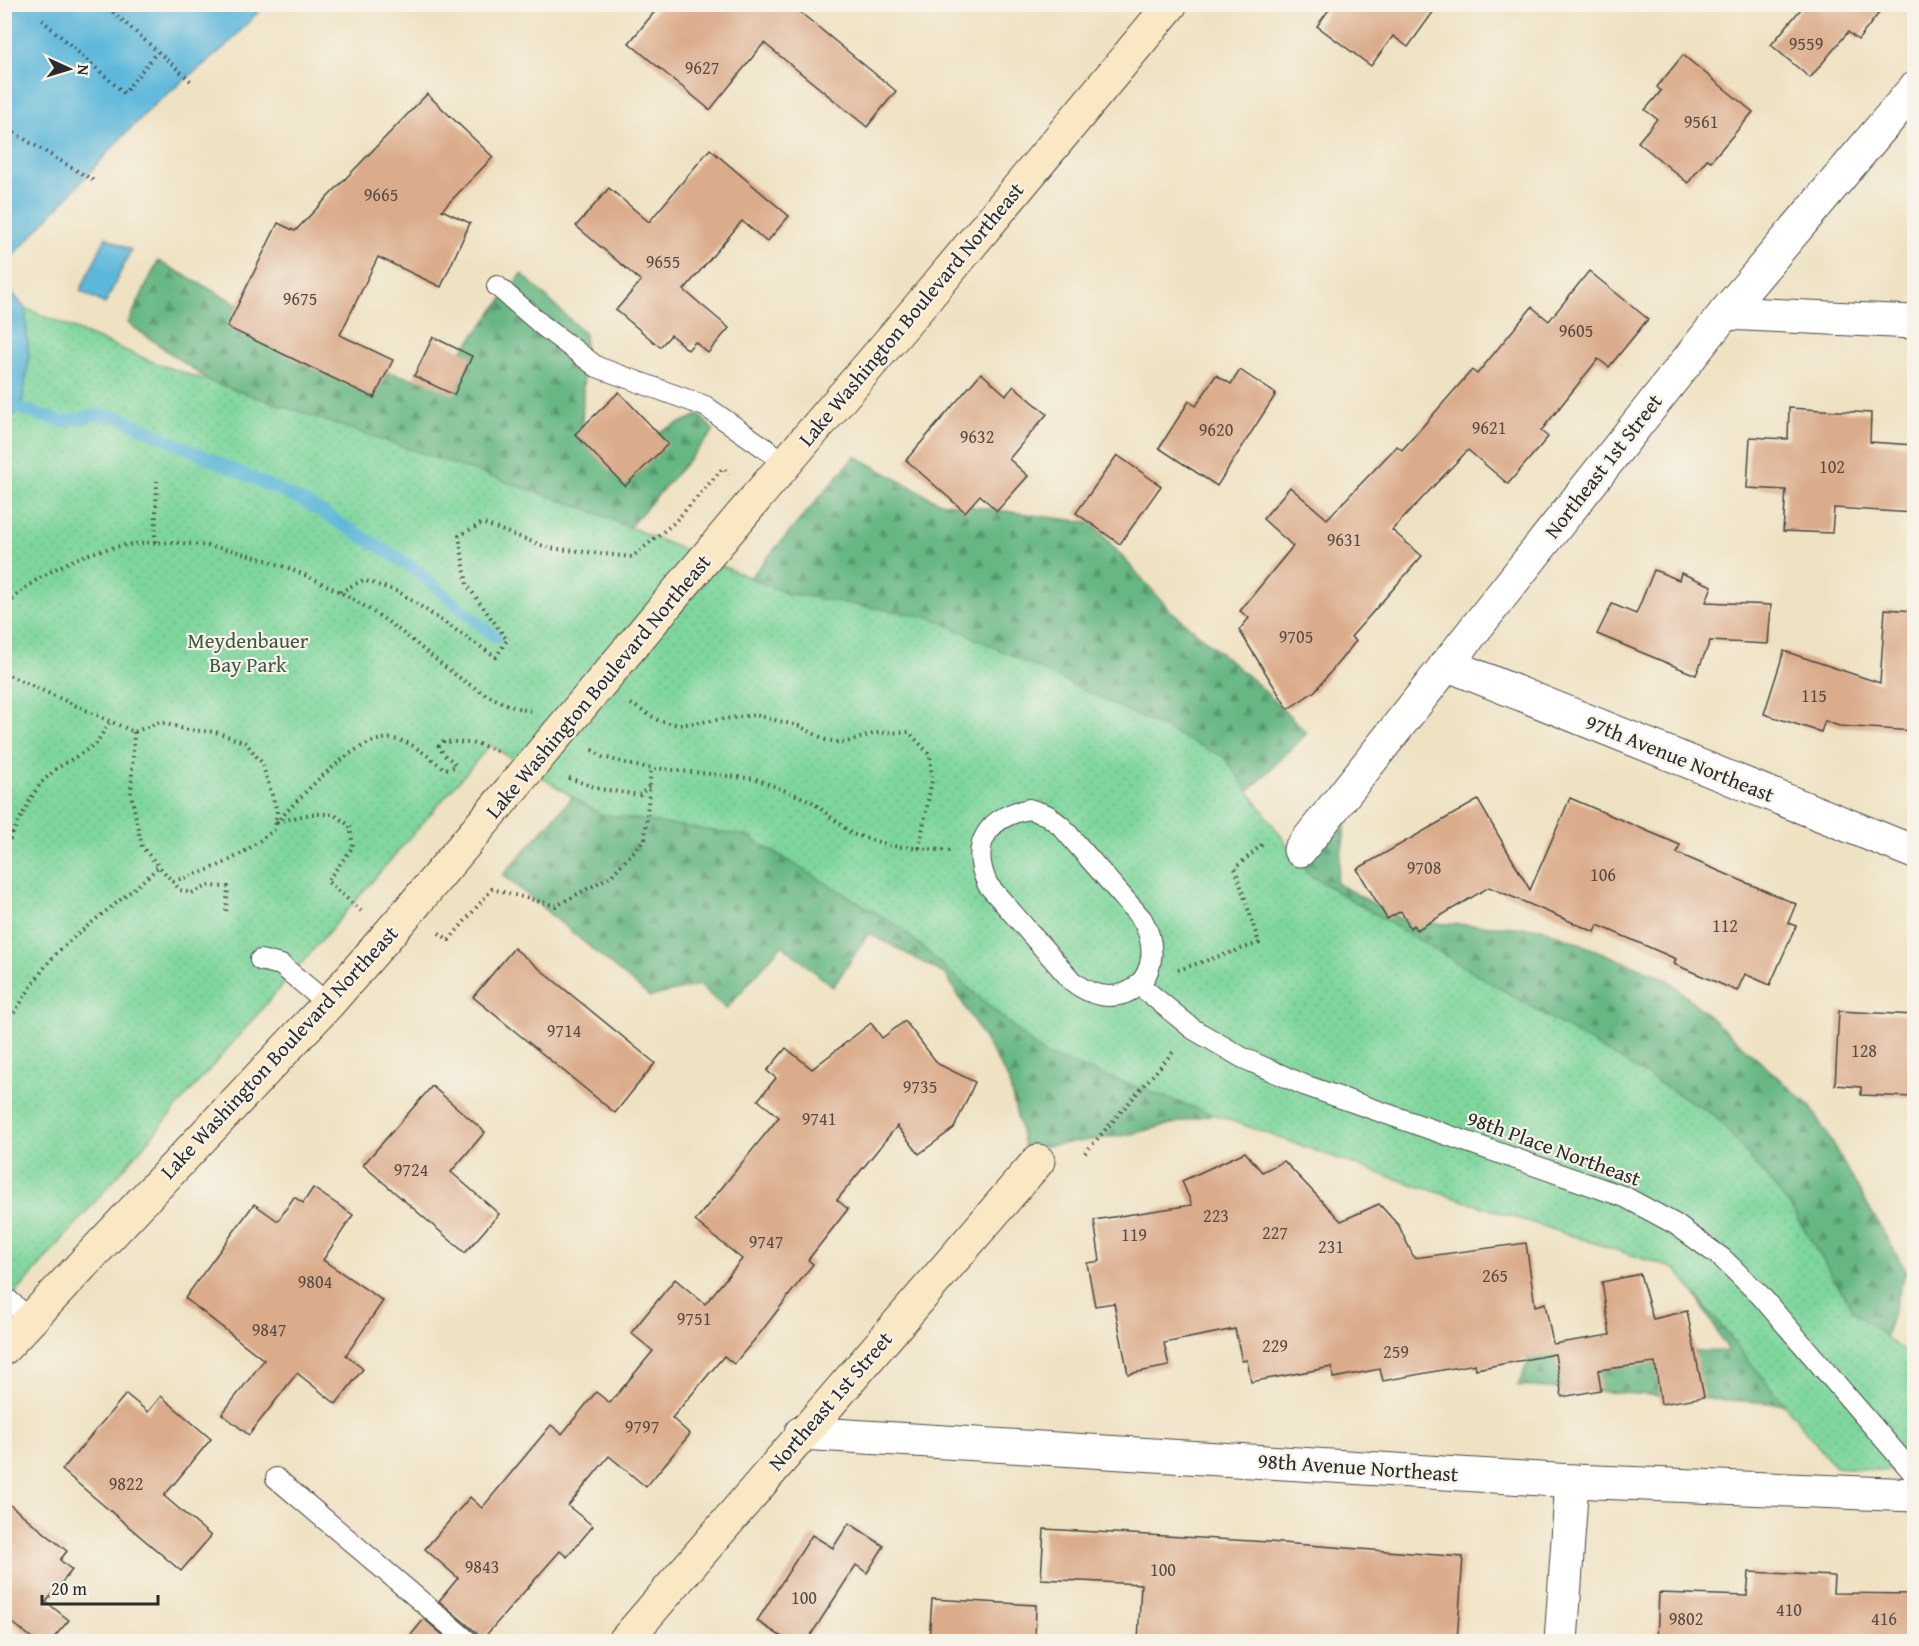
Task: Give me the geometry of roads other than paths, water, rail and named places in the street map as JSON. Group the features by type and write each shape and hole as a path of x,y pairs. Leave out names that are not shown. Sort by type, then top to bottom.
{"main road":[{"name":"Lake Washington Boulevard Northeast","path":"4,1348 328,1004 413,906 1171,4"},
{"name":"Northeast 1st Street","path":"624,1641 801,1433 1038,1161"}],"street":[{"name":"Northeast 1st Street","path":"1300,850 1725,312 1914,89"},
{"path":"1725,312 1914,322"},
{"name":"97th Avenue Northeast","path":"1446,664 1914,852"},
{"name":"98th Avenue Northeast","path":"801,1433 1572,1481 1914,1495"},
{"path":"1561,1641 1572,1481"}],"lane":[{"path":"497,286 543,326 597,367 705,406 786,462"},
{"path":"1029,809 1047,815 1061,826 1142,919 1151,935 1153,952 1149,970 1138,984 1120,995 1103,997 1086,993 1072,981 988,885 981,870 980,853 984,835 996,821 1010,813 1029,809"},
{"path":"260,960 281,965 328,1004"},
{"name":"98th Place Northeast","path":"1138,984 1193,1029 1244,1058 1304,1084 1625,1197 1675,1224 1722,1258 1760,1295 1914,1474"},
{"path":"4,1296 30,1319"},
{"path":"276,1478 469,1641"}],"water":[{"path":"5,4 265,5 225,47 154,105 122,137 5,265"},
{"path":"106,237 131,250 105,304 80,291"},
{"path":"5,284 25,308 29,358 21,409 5,422"}],"waterway":[{"path":"4,401 21,409 63,422 97,415 118,417 307,503 409,565 496,638"}],"park label":[{"name":"Meydenbauer Bay Park","path":"248,652"}]}
